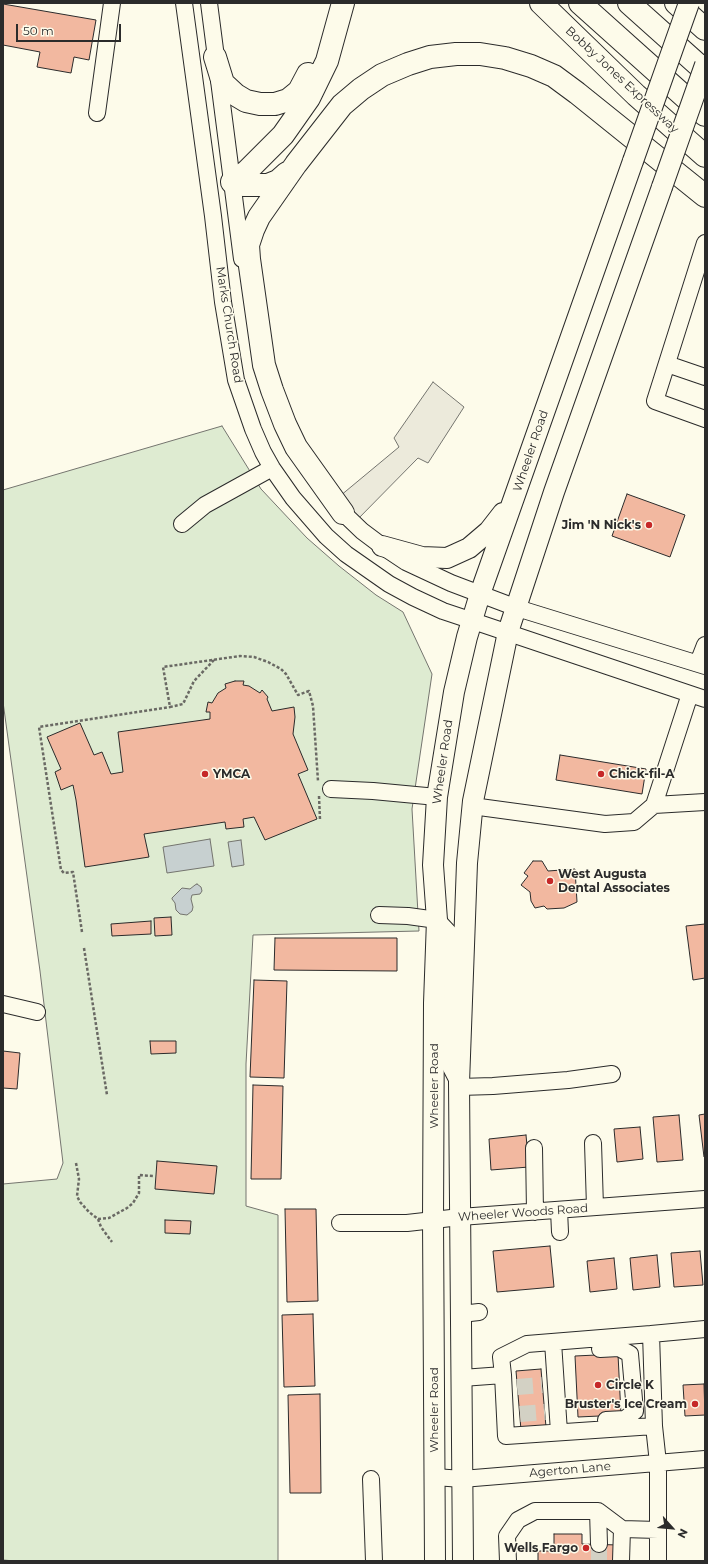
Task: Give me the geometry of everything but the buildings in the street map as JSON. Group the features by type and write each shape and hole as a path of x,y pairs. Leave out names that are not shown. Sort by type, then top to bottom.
{"highway":[{"path":"215,57 223,83 236,95 246,101 260,104 275,104 288,100 299,91 319,49 328,20 330,3"},
{"path":"232,182 247,171 283,135 309,98 327,61 343,3"},
{"name":"Bobby Jones Expressway","path":"541,3 636,95 705,156"},
{"path":"580,3 705,115"},
{"path":"629,3 705,72"},
{"path":"676,3 705,29"},
{"path":"343,513 312,472 296,447 285,424 272,390 264,365 248,259 248,245 259,217 296,164 342,105 361,89 382,75 430,57 456,54 480,54 511,60 531,66 554,76 705,196"},
{"path":"232,182 244,186 268,186 278,181 296,164"}],"main road":[{"name":"Wheeler Road","path":"435,1561 433,1220 434,1003 437,920 434,864 437,797 454,692 467,637 480,594 689,3"},
{"name":"Wheeler Road","path":"463,1561 462,1378 470,1313 460,1217 459,1085 467,863 472,806 508,632 560,477 705,65"},
{"path":"382,546 422,557 447,558 469,548 489,531 515,496"}],"street":[{"path":"97,114 112,3"},
{"name":"Marks Church Road","path":"184,3 223,302 236,380 253,429 272,468 308,517 346,554 389,584 443,611 705,699"},
{"name":"Marks Church Road","path":"209,3 252,336 259,373 276,424 306,475 362,531 406,562 428,573 517,608 701,665"},
{"path":"209,187 232,182"},
{"path":"705,243 655,401 705,419"},
{"path":"667,364 705,377"},
{"path":"182,524 205,505 272,468"},
{"path":"701,665 705,644"},
{"path":"472,806 605,824 634,822 654,805 690,694"},
{"path":"323,787 437,797"},
{"path":"654,805 705,802"},
{"path":"379,915 408,916 437,920 452,936 447,1060 459,1085 553,1081 612,1074"},
{"path":"3,1004 37,1012"},
{"path":"593,1143 595,1207"},
{"path":"534,1148 535,1212"},
{"name":"Wheeler Woods Road","path":"340,1223 407,1223 460,1217 705,1199"},
{"path":"559,1210 560,1232"},
{"path":"654,1426 506,1436 512,1414 508,1384 501,1357 527,1344 705,1329"},
{"path":"651,1334 654,1426 658,1463 658,1561"},
{"path":"558,1341 549,1384 551,1411 565,1432"},
{"path":"558,1341 584,1350 619,1348 630,1354 635,1411 625,1419 580,1423 565,1432"},
{"path":"462,1378 508,1384"},
{"name":"Agerton Lane","path":"435,1477 462,1479 705,1459"},
{"path":"371,1479 374,1561"},
{"path":"508,1561 507,1536 518,1520 535,1511 598,1511 622,1529 658,1530"},
{"path":"598,1511 599,1544"},
{"path":"622,1529 622,1561"}],"path":[{"path":"170,707 163,667 240,656 261,659 280,669 290,680 298,695 309,691 313,706 323,787 320,820"},
{"path":"82,932 73,872 64,874 60,870 40,727 183,704 194,681 214,660"},
{"path":"84,948 107,1095"},
{"path":"76,1163 79,1179 77,1196 84,1208 98,1219 101,1227 112,1242"},
{"path":"98,1219 109,1218 133,1203 139,1193 139,1175 153,1176"}],"green space":[{"path":"222,426 261,489 307,538 339,566 376,595 403,612 432,674 412,809 419,931 253,935 246,1064 246,1206 278,1215 278,1561 3,1560 3,1184 57,1179 63,1163 40,971 3,702 3,490"}],"shaded area":[{"path":"433,382 464,407 428,463 418,458 354,523 334,501 399,447 394,438"},
{"path":"210,839 214,866 167,873 163,847"},
{"path":"241,840 244,865 232,867 228,842"},
{"path":"197,884 201,887 202,891 200,894 192,895 192,911 187,915 180,914 176,910 175,903 172,898 182,888 190,889"}],"tunnel":[{"path":"517,1387 542,1385"},
{"path":"520,1414 545,1412"},
{"path":"599,1544 599,1561"}],"place":[{"name":"Jim 'N Nick's","path":"649,525"},
{"name":"YMCA","path":"205,774"},
{"name":"Chick-fil-A","path":"601,774"},
{"name":"West Augusta Dental Associates","path":"550,881"},
{"name":"Circle K","path":"598,1385"},
{"name":"Bruster's Ice Cream","path":"695,1404"},
{"name":"Wells Fargo","path":"586,1548"}]}
